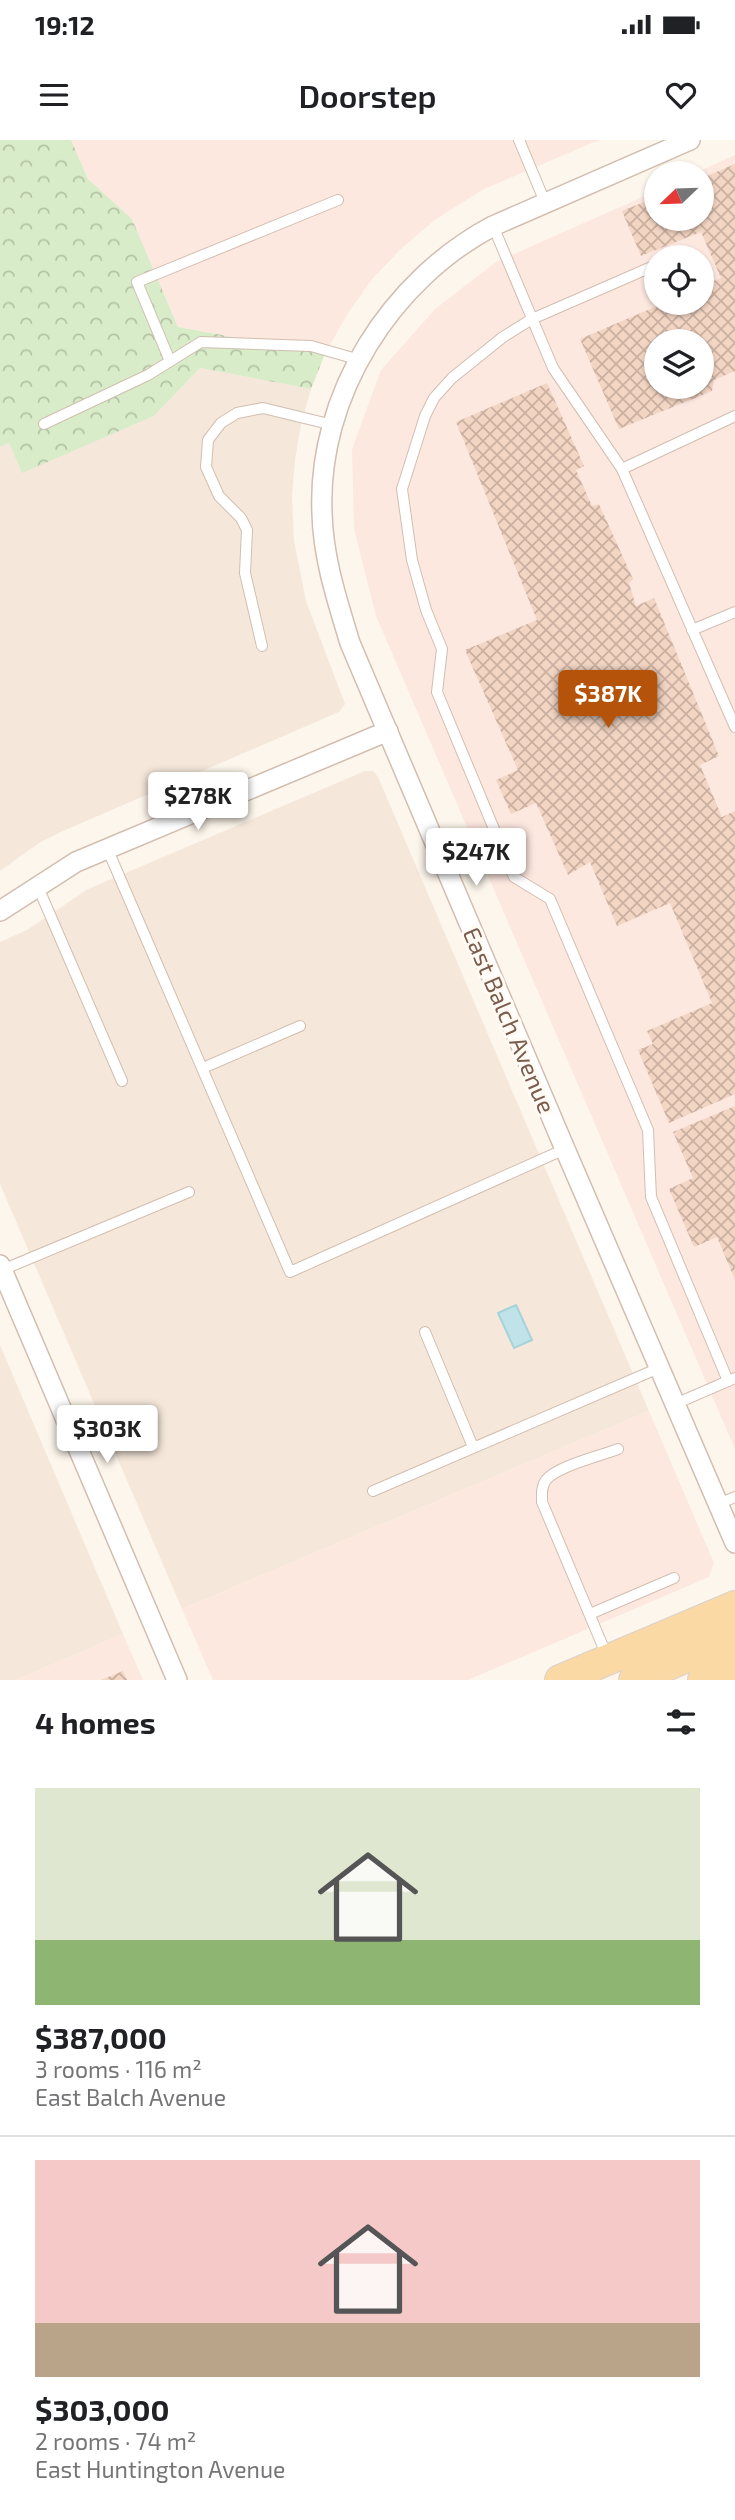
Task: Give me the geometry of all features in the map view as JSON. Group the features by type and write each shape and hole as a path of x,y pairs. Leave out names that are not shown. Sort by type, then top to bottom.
{"main road":[{"path":"560,1680 735,1606"},
{"path":"634,1680 735,1636"},
{"path":"703,1680 735,1666"}],"street":[{"name":"East Balch Avenue","path":"690,140 545,202 466,240 412,286 383,321 344,390 326,457 321,512 330,575 350,643 659,1368 675,1404 727,1501 735,1543"},
{"path":"0,911 76,862 388,731"},
{"path":"1,1268 177,1680"}],"lane":[{"path":"519,140 545,202"},
{"path":"170,361 137,282 338,200"},
{"path":"493,226 553,368 622,468 735,727"},
{"path":"644,270 532,319 503,337 452,378 434,398 416,440 402,489 412,560 426,610 442,649 437,692 514,877 551,899 648,1130 651,1197 732,1380 675,1404"},
{"path":"44,424 148,375 201,342 312,346 360,360"},
{"path":"262,646 245,573 247,530 241,518 219,496 205,467 208,440 221,423 237,413 263,408 333,425"},
{"path":"622,468 735,416"},
{"path":"692,630 735,612"},
{"path":"107,848 290,1272 565,1149"},
{"path":"38,887 122,1081"},
{"path":"203,1068 300,1026"},
{"path":"1,1268 189,1192"},
{"path":"425,1332 472,1447"},
{"path":"373,1490 659,1368"},
{"path":"609,1660 542,1502 542,1491 554,1472 618,1449"},
{"path":"590,1614 674,1578"}],"shaded area":[{"path":"71,140 599,140 484,189 436,219 403,247 373,278 348,313 325,354 178,327 132,219 88,179"},
{"path":"735,155 735,1449 376,616 354,529 352,449 381,370 435,309 496,262 644,196 644,231 714,231 714,164"},
{"path":"200,368 311,389 295,460 292,497 294,541 306,601 345,704 339,712 63,831 39,843 0,871 0,447 9,443 22,472 154,416"},
{"path":"365,771 373,771 378,777 649,1411 182,1609 0,1184 0,942 27,930 88,889"},
{"path":"0,1345 123,1634 16,1680 0,1680"},
{"path":"649,1411 714,1563 709,1577 468,1680 213,1680 182,1609"},
{"path":"123,1634 143,1680 16,1680"}],"green space":[{"path":"0,140 71,140 88,179 132,219 178,327 325,354 311,389 200,368 154,416 22,473 9,443 0,447"}],"water":[{"path":"516,1305 532,1340 514,1348 498,1313"}],"building":[{"path":"735,164 735,371 714,380 714,329 644,329 644,399 692,399 619,429 580,339 644,312 644,315 714,315 714,281 721,278 714,262 714,245 707,245 701,232 668,245 644,245 644,255 641,256 622,211 644,202 644,231 714,231 714,173"},
{"path":"547,383 584,466 576,470 592,506 599,504 633,579 629,583 636,606 654,598 719,756 700,765 722,817 735,811 735,1094 669,1123 638,1050 653,1044 647,1031 712,1003 670,903 617,926 590,862 568,875 536,803 511,814 496,780 518,770 465,650 537,620 456,422"},
{"path":"735,1106 735,1280 717,1237 694,1247 669,1189 693,1178 673,1132"},
{"path":"123,1671 127,1680 101,1680"}]}
